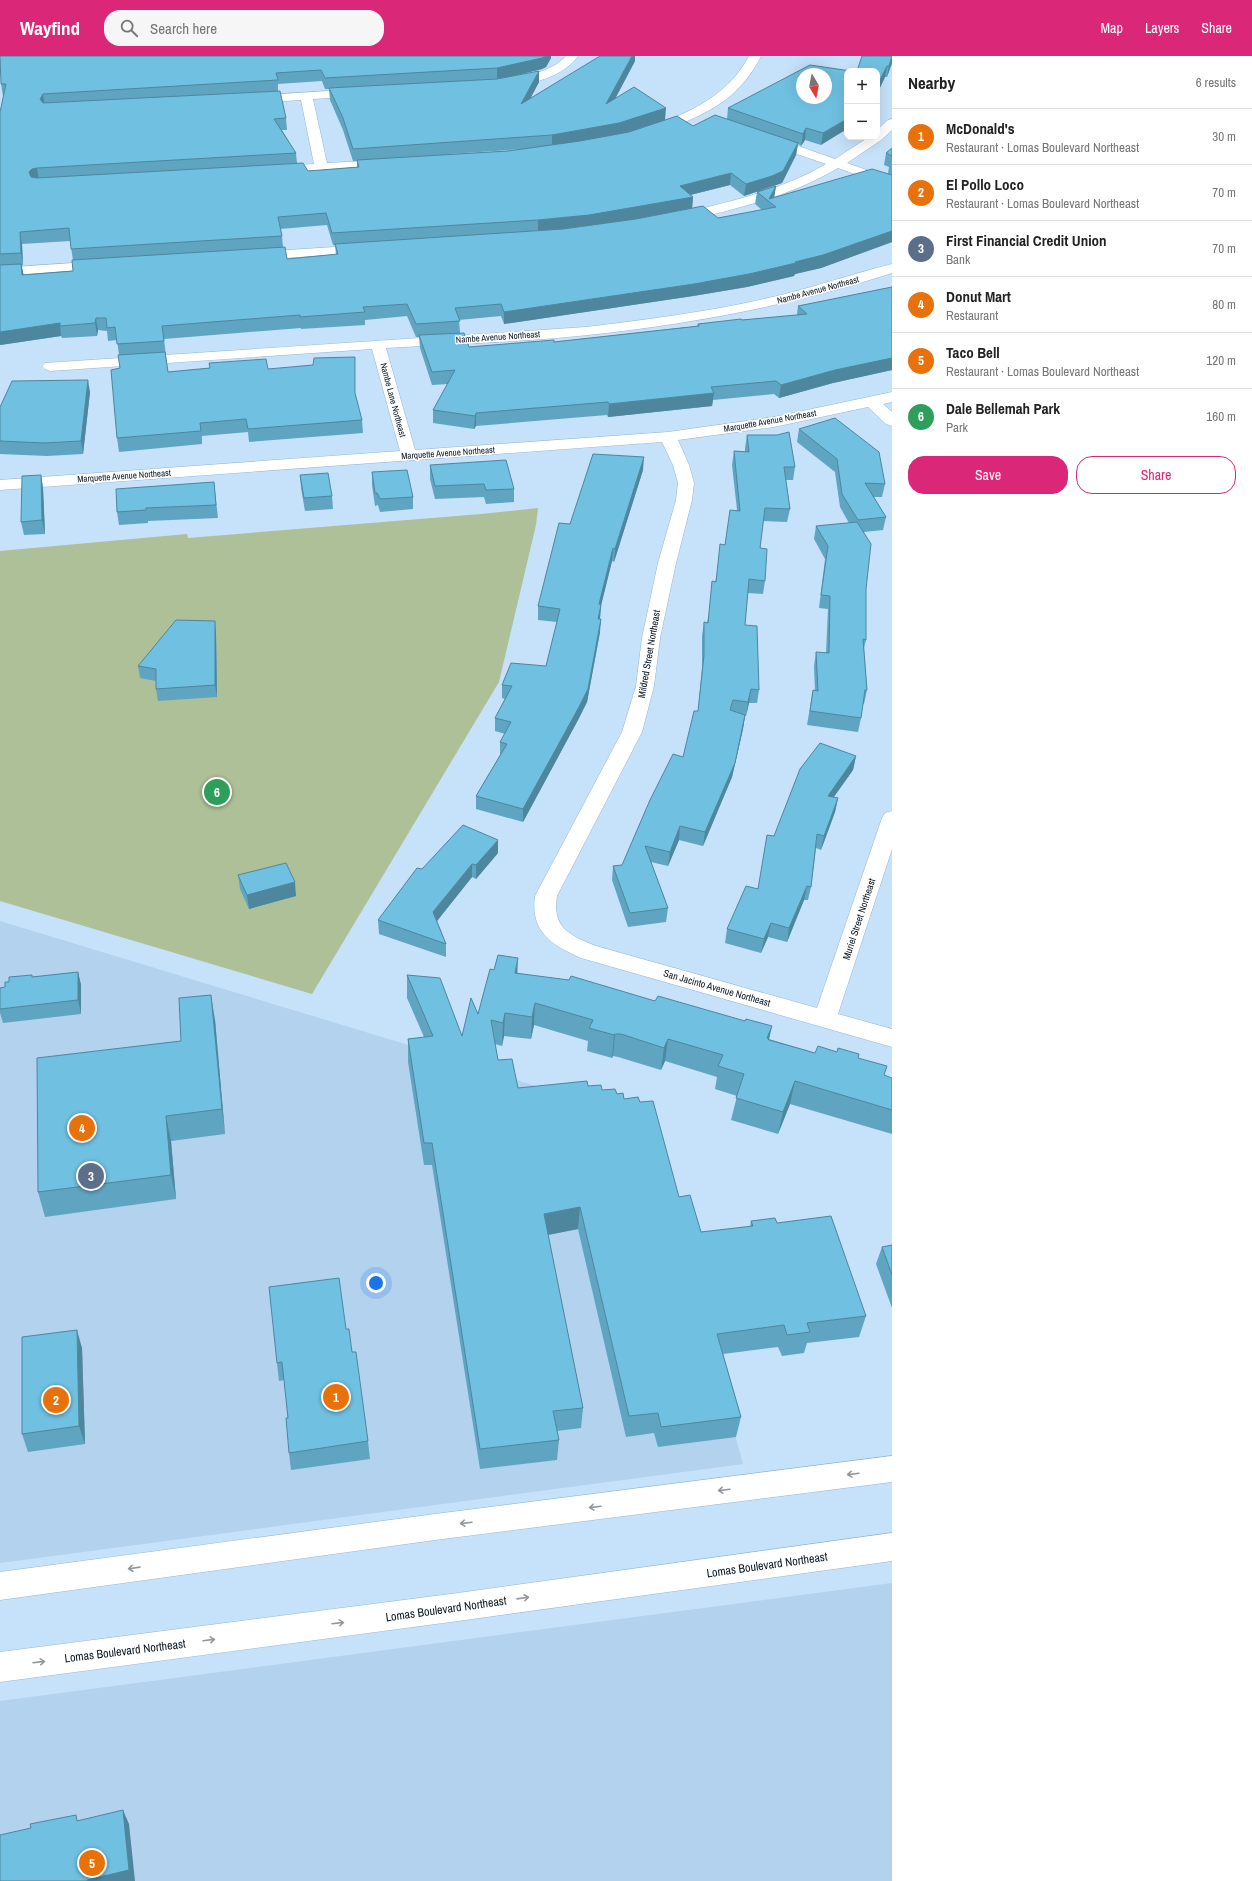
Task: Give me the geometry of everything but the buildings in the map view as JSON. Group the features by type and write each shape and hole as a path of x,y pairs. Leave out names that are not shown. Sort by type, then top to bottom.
{"street":[{"path":"497,85 520,81 552,71 564,64 572,56"},
{"path":"643,133 694,114 730,92 747,71 755,56"},
{"path":"243,99 374,92"},
{"path":"306,96 321,168"},
{"path":"694,114 713,120"},
{"path":"880,134 892,123"},
{"path":"757,136 892,183"},
{"path":"669,221 710,211 795,185 836,164 872,140"},
{"path":"266,171 399,163"},
{"path":"247,256 383,248"},
{"path":"0,272 120,264"},
{"name":"Nambe Avenue Northeast","path":"50,366 586,331 702,316 768,303 815,292 892,268"},
{"name":"Nambe Lane Northeast","path":"378,345 408,456"},
{"name":"Marquette Avenue Northeast","path":"0,485 668,437 774,422 892,397"},
{"path":"872,402 892,421"},
{"name":"Mildred Street Northeast","path":"548,926 544,910 546,896 632,732 645,686 651,638 666,563 684,500 686,483 681,465 668,437"},
{"name":"Muriel Street Northeast","path":"825,1019 892,818"},
{"name":"San Jacinto Avenue Northeast","path":"548,926 566,943 589,952 892,1038"},
{"path":"0,1586 428,1528 892,1469"},
{"name":"Lomas Boulevard Northeast","path":"0,1667 458,1607 892,1547"}],"shaded area":[{"path":"0,921 405,1044 650,1123 743,1464 0,1563"},
{"path":"892,1583 892,1881 0,1881 0,1701"}],"green space":[{"path":"538,508 536,525 499,682 312,994 0,901 0,551 187,534 188,538"}],"place":[{"name":"Dale Bellemah Park","path":"217,792"},
{"name":"Donut Mart","path":"82,1128"},
{"name":"First Financial Credit Union","path":"91,1176"},
{"name":"McDonald's","path":"336,1397"},
{"name":"El Pollo Loco","path":"56,1400"},
{"name":"Taco Bell","path":"92,1863"}]}
